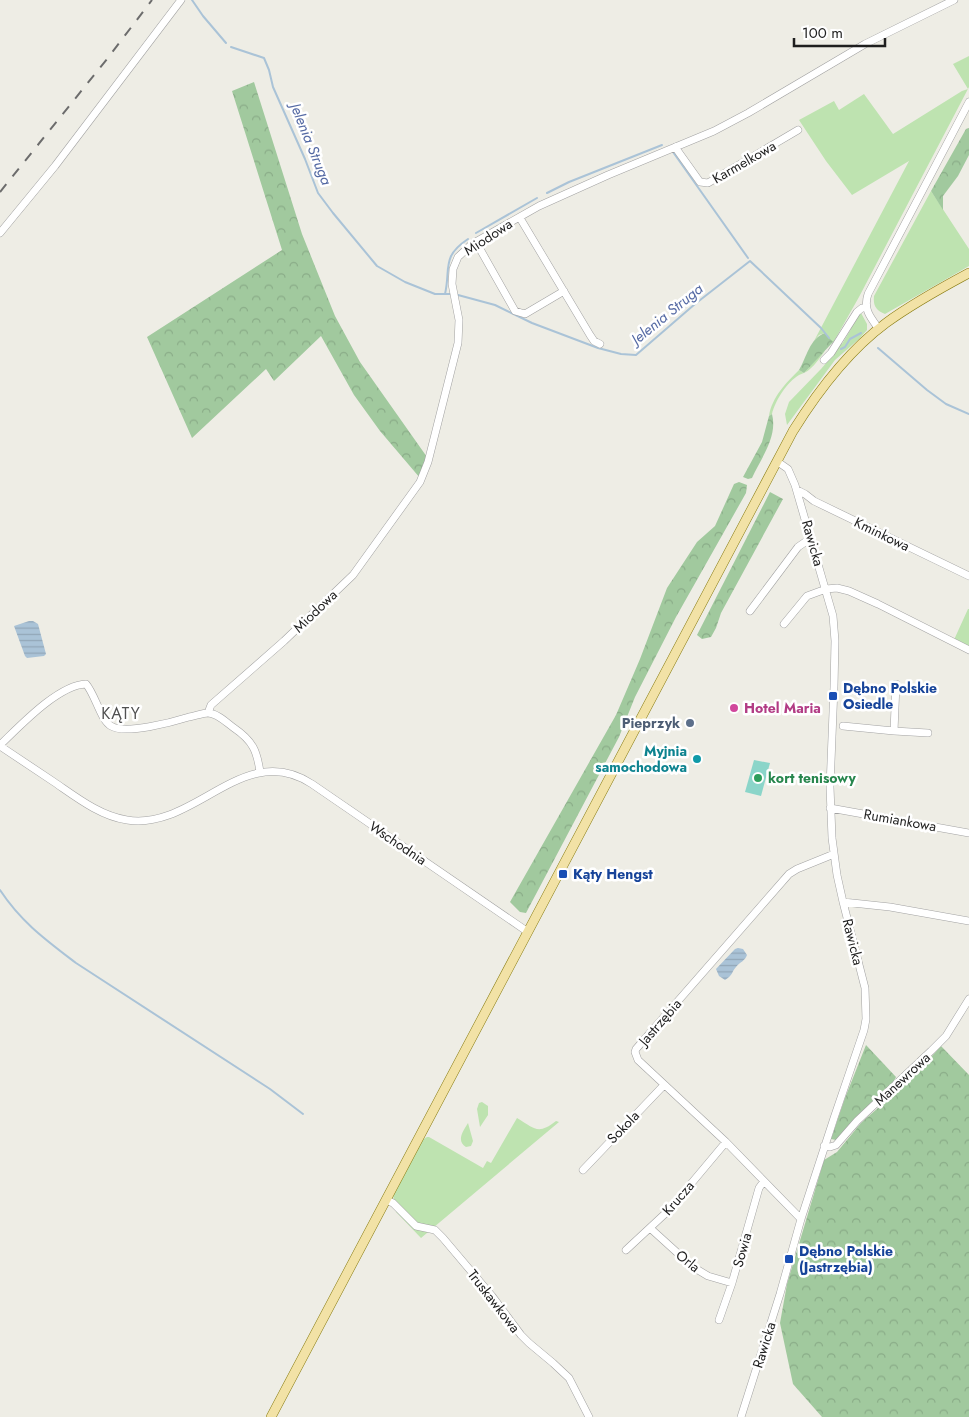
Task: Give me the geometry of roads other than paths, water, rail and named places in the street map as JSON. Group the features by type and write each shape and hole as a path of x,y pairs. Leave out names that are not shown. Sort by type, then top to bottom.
{"main road":[{"path":"271,1417 793,431 822,388 848,358 879,329 910,307 969,273"}],"street":[{"path":"0,232 54,166 181,0"},
{"name":"Miodowa","path":"208,713 211,705 284,641 353,575 420,482 428,462 458,343 459,320 452,284 453,269 458,257 476,242 540,206 722,127 864,44 954,0"},
{"path":"879,329 867,313 866,308 866,299 871,286 969,102"},
{"name":"Karmelkowa","path":"675,147 700,182 708,183 798,130"},
{"path":"520,218 590,335 594,341 600,344"},
{"path":"476,242 515,311 525,314 564,291"},
{"path":"824,360 831,353 857,312 866,308"},
{"name":"Rawicka","path":"741,1417 780,1294 801,1219 866,1020 865,988 843,902 834,854 830,808 833,616 797,490 788,469 778,462"},
{"name":"Kminkowa","path":"797,490 814,501 969,576"},
{"path":"750,611 798,547 811,538"},
{"path":"784,624 807,596 826,589 837,588 871,600 969,650"},
{"path":"79,684 86,684 91,689 109,726 123,730 163,724 208,713 219,717 249,740 256,753 260,772 246,776 161,818 138,821 127,820 101,812 0,746 35,712 63,692 79,684"},
{"path":"894,731 896,684"},
{"path":"843,726 928,733"},
{"name":"Wschodnia","path":"260,772 277,771 292,774 308,782 528,932"},
{"name":"Rumiankowa","path":"830,808 969,833"},
{"name":"Jastrzębia","path":"801,1219 726,1142 638,1060 635,1052 789,874 834,854"},
{"path":"843,902 890,907 969,921"},
{"name":"Manewrowa","path":"824,1146 830,1147 836,1144 857,1121 932,1051 946,1036 969,999"},
{"name":"Sokola","path":"583,1170 664,1085"},
{"name":"Krucza","path":"626,1250 669,1210 726,1142"},
{"name":"Sowia","path":"719,1320 732,1283 759,1188 764,1180"},
{"name":"Truskawkowa","path":"386,1200 393,1203 416,1226 435,1230 443,1238 492,1296 529,1344 553,1362 569,1378 589,1417"},
{"name":"Orla","path":"650,1228 693,1267 708,1276 732,1283"}],"waterway":[{"name":"Jelenia Struga","path":"192,0 226,43"},
{"name":"Jelenia Struga","path":"231,47 264,58 273,87 318,193 377,266 405,282 435,294 450,294"},
{"path":"547,193 569,182 662,145"},
{"path":"673,152 748,258"},
{"path":"476,233 537,198"},
{"path":"445,294 450,257 468,239"},
{"name":"Jelenia Struga","path":"458,295 495,305 532,323 598,348 621,354 636,355 695,304 750,261 821,328 829,338"},
{"name":"Jelenia Struga","path":"841,349 845,347 850,339 861,333"},
{"name":"Jelenia Struga","path":"878,348 946,404 969,414"},
{"path":"0,890 25,921 76,963 270,1089 303,1114"}],"railway":[{"path":"0,192 152,0"}],"place":[{"name":"Dębno Polskie Osiedle","path":"833,696"},
{"name":"Hotel Maria","path":"734,708"},
{"name":"Pieprzyk","path":"690,723"},
{"name":"Myjnia samochodowa","path":"697,759"},
{"name":"kort tenisowy","path":"758,778"},
{"name":"Kąty Hengst","path":"563,874"},
{"name":"Dębno Polskie (Jastrzębia)","path":"789,1259"}],"district":[{"name":"KĄTY","path":"121,713"}]}
